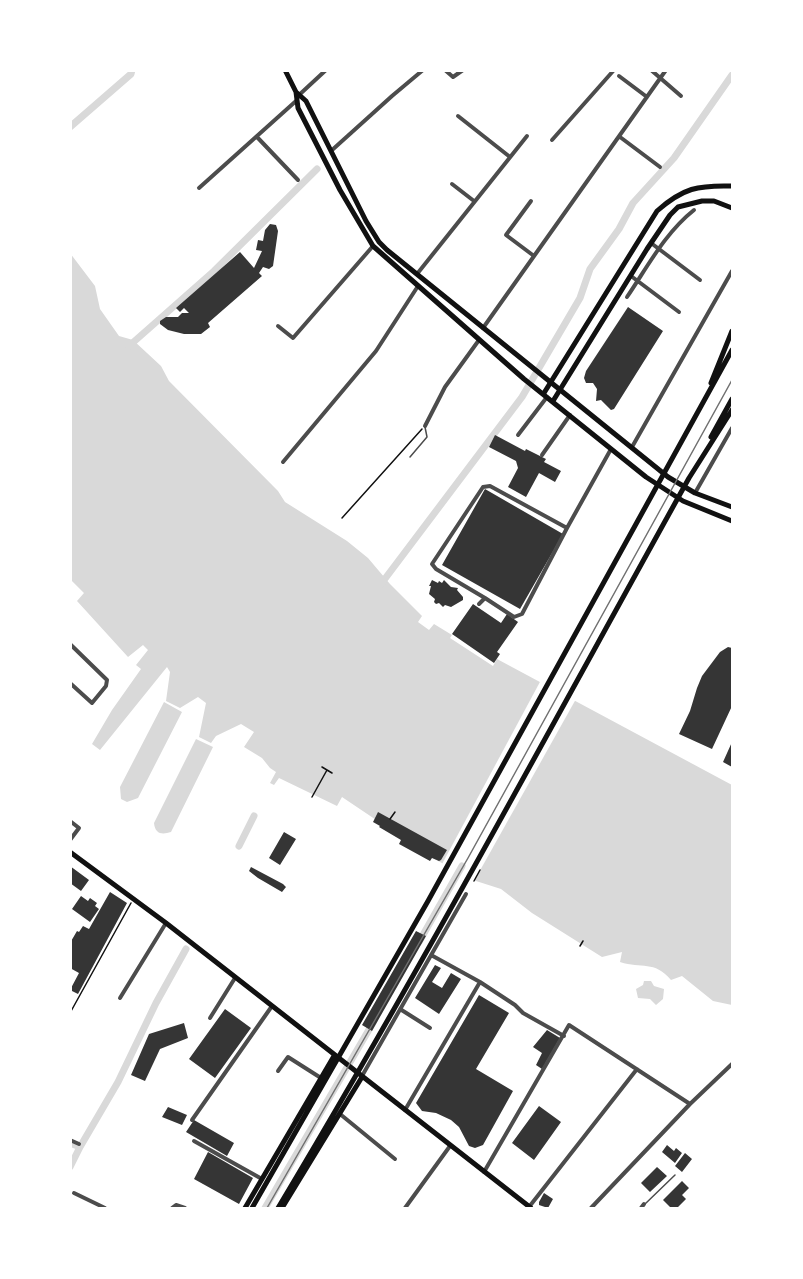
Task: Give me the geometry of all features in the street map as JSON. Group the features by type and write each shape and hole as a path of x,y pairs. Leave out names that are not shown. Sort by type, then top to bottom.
{"main road":[{"path":"285,70 297,96 298,108 340,190 373,246 524,378 664,490 683,501 732,521"},
{"path":"297,96 306,101 330,152 379,242 668,477 695,493 732,507"},
{"path":"548,397 551,381 657,211 687,190 708,185 732,186"},
{"path":"548,397 562,390 670,215 678,207 702,201 714,201 732,208"},
{"path":"619,272 630,277"},
{"path":"698,412 732,331"},
{"path":"252,1209 429,901 732,350"},
{"path":"278,1209 356,1078 450,912 732,399"},
{"path":"689,478 732,410"},
{"path":"70,852 166,923 530,1208"},
{"path":"245,1209 334,1056"},
{"path":"282,1209 362,1077"}],"street":[{"path":"199,188 257,137 326,70"},
{"path":"330,152 423,70"},
{"path":"445,70 453,76 464,70"},
{"path":"552,140 614,70"},
{"path":"651,70 681,96"},
{"path":"483,328 666,70"},
{"path":"619,76 647,97"},
{"path":"458,116 510,157"},
{"path":"417,274 527,136"},
{"path":"257,137 298,180"},
{"path":"620,137 660,167"},
{"path":"452,184 474,201"},
{"path":"531,201 506,235 534,256"},
{"path":"627,297 678,223 694,210"},
{"path":"651,243 700,280"},
{"path":"278,326 293,338 373,246"},
{"path":"632,447 732,271"},
{"path":"630,277 679,312"},
{"path":"283,462 376,351 418,286"},
{"path":"425,426 445,387 479,340"},
{"path":"518,435 548,397"},
{"path":"542,455 570,414"},
{"path":"695,493 732,428"},
{"path":"567,528 485,485 432,564 436,569 514,617 522,614 612,448"},
{"path":"479,604 484,598"},
{"path":"70,644 107,680 106,686 92,703 70,683"},
{"path":"70,820 79,828 70,840"},
{"path":"362,1077 466,894"},
{"path":"120,998 166,923"},
{"path":"431,955 480,982 515,1005 523,1013 564,1036"},
{"path":"210,1018 235,978"},
{"path":"405,1110 480,982"},
{"path":"192,1120 272,1006"},
{"path":"400,1009 430,1028"},
{"path":"484,1172 569,1025 690,1104"},
{"path":"278,1071 288,1057 321,1078"},
{"path":"591,1209 690,1104 732,1064"},
{"path":"530,1208 637,1069"},
{"path":"340,1114 395,1159"},
{"path":"70,1140 79,1144"},
{"path":"194,1141 262,1179"},
{"path":"405,1209 450,1146"},
{"path":"74,1193 105,1209"},
{"path":"172,1209 176,1205 185,1209"}],"lane":[{"path":"410,457 427,437 425,426"},
{"path":"642,1207 675,1175"}],"path":[{"path":"342,518 425,426"},
{"path":"322,767 332,772"},
{"path":"312,797 327,770"},
{"path":"390,819 395,812"},
{"path":"474,881 480,870"},
{"path":"70,1013 133,899"},
{"path":"580,946 583,941"}],"shaded area":[{"path":"70,253 95,286 100,309 119,336 133,340 161,366 169,381 278,491 285,502 347,541 368,558 422,616 418,622 429,630 434,624 452,635 450,638 493,666 497,659 732,785 732,1005 713,1001 682,976 671,980 653,967 620,962 622,952 602,957 532,913 501,889 476,881 402,842 403,838 342,797 337,806 279,778 274,785 270,783 276,772 262,758 244,747 254,732 241,724 216,736 211,743 199,737 206,703 198,697 180,708 166,701 170,672 167,667 100,750 92,744 112,710 141,669 136,665 148,650 143,645 128,657 77,601 84,593 71,580"},
{"path":"164,702 182,712 138,798 127,802 121,799 120,787"},
{"path":"196,739 213,747 171,832 160,833 154,823"},
{"path":"644,981 651,981 654,986 664,989 663,999 656,1005 650,999 638,998 636,989 643,985"}],"pier":[{"path":"541,680 576,699 473,883 441,866"}],"building":[{"path":"270,224 276,225 278,231 273,266 269,269 263,267 259,273 262,276 208,323 210,327 201,334 184,334 168,330 160,324 160,321 166,317 178,317 182,313 189,313 184,308 180,312 176,308 240,252 254,268 262,251 256,250 258,240 263,241 265,230"},
{"path":"628,307 663,331 614,409 611,410 601,400 596,401 597,389 593,383 586,383 584,378 586,371"},
{"path":"495,435 546,459 544,462 561,471 555,482 539,473 526,497 508,487 518,468 516,461 489,447"},
{"path":"485,489 563,534 520,609 442,565"},
{"path":"432,580 442,583 444,580 451,587 458,588 463,600 451,607 436,604 435,599 429,594"},
{"path":"473,604 501,623 507,614 518,622 497,652 500,654 494,663 452,634"},
{"path":"728,647 732,648 732,706 712,749 679,734 702,676 720,652"},
{"path":"732,742 732,767 723,762"},
{"path":"378,812 447,850 441,860 432,858 430,861 399,844 401,840 373,822"},
{"path":"284,832 296,839 280,865 269,858"},
{"path":"70,866 89,880 81,891 70,883"},
{"path":"251,867 286,887 282,892 249,871"},
{"path":"110,892 127,903 78,994 70,990 79,973 70,968 70,943 83,926 89,929"},
{"path":"81,896 97,903 95,906 99,909 90,922 72,909"},
{"path":"416,931 426,936 372,1031 362,1025"},
{"path":"435,965 441,968 432,982 442,988 451,973 461,979 439,1014 415,998"},
{"path":"479,995 509,1013 476,1069 513,1091 483,1145 475,1148 469,1146 459,1127 451,1120 436,1113 422,1111 416,1103"},
{"path":"225,1009 251,1028 215,1078 189,1059"},
{"path":"184,1023 188,1038 160,1049 145,1081 131,1075 149,1034"},
{"path":"547,1030 560,1038 542,1069 536,1065 542,1053 533,1047"},
{"path":"539,1106 561,1122 534,1160 512,1143"},
{"path":"168,1107 187,1115 182,1125 162,1117"},
{"path":"194,1120 234,1143 227,1156 186,1132"},
{"path":"667,1145 674,1151 676,1148 682,1153 675,1163 662,1152"},
{"path":"208,1152 253,1178 239,1204 194,1179"},
{"path":"685,1153 692,1159 682,1172 675,1166"},
{"path":"657,1167 667,1176 650,1192 641,1183"},
{"path":"682,1181 689,1188 682,1195 686,1199 677,1208 671,1208 663,1200"},
{"path":"544,1193 553,1199 548,1208 539,1205"}],"waterway":[{"path":"70,127 131,74 132,70"},
{"path":"381,584 522,397 580,298 590,269 619,229 633,203 674,158 732,75"},
{"path":"129,346 214,271 317,169"},
{"path":"239,846 254,816"},
{"path":"419,942 462,866"},
{"path":"70,1167 118,1082 156,1003 186,949"},
{"path":"265,1208 374,1021"},
{"path":"70,1143 80,1147"}],"railway":[{"path":"267,1208 468,858 732,380"}]}
